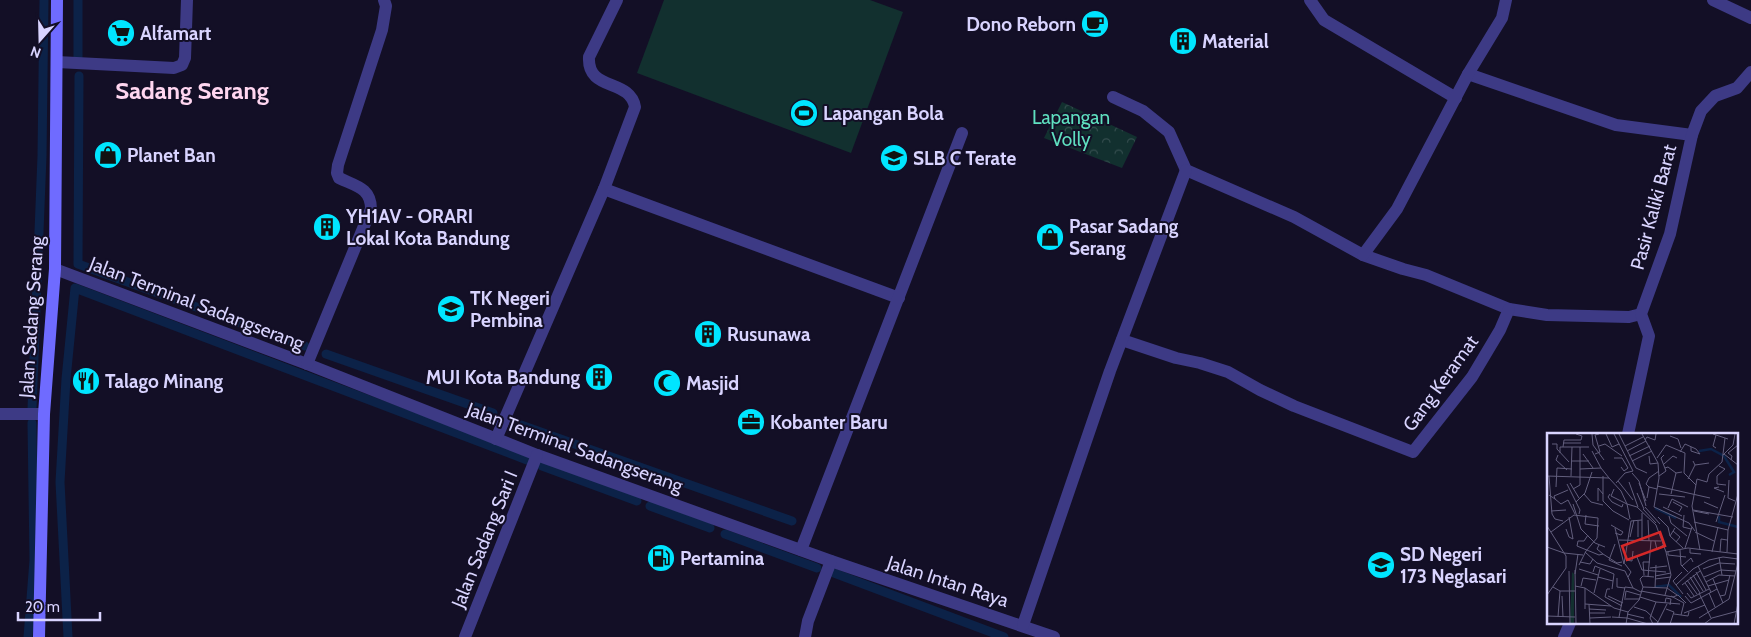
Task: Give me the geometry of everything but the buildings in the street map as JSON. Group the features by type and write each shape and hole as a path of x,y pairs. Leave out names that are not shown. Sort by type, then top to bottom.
{"main road":[{"name":"Jalan Sadang Serang","path":"39,637 44,414 55,269 57,0"}],"street":[{"path":"57,62 174,68 182,65 186,58 187,0"},
{"path":"307,364 372,209 371,200 367,192 340,178 337,173 382,30 386,6 384,0"},
{"path":"496,439 604,189 635,107 634,99 627,92 595,77 588,66 589,56 617,0"},
{"path":"1310,0 1324,20 1456,98"},
{"path":"1362,255 1397,209 1468,74 1502,18 1506,0"},
{"path":"1713,0 1751,18"},
{"name":"Pasir Kaliki Barat","path":"1641,314 1670,234 1692,135 1701,111 1715,96 1737,88 1751,72"},
{"path":"1468,74 1616,125 1692,135"},
{"path":"1113,97 1143,110 1169,132 1186,170 1294,217 1362,255 1426,275 1509,309 1547,315 1629,317 1641,314 1649,336 1628,433"},
{"path":"801,550 962,133"},
{"path":"1023,626 1110,371 1186,170"},
{"path":"604,189 899,298"},
{"name":"Jalan Terminal Sadangserang","path":"55,269 307,364 538,455 830,561"},
{"name":"Gang Keramat","path":"1122,340 1176,358 1228,372 1294,406 1413,452 1472,377 1500,330 1509,309"},
{"path":"0,414 44,414"},
{"name":"Jalan Sadang Sari I","path":"465,637 538,455"},
{"path":"805,637 808,621 830,561"},
{"name":"Jalan Intan Raya","path":"830,561 1054,637"},
{"path":"1564,637 1570,624"}],"green space":[{"name":"Lapangan Bola","path":"664,0 870,0 903,12 851,153 637,73"},
{"name":"Lapangan Volly","path":"1062,102 1137,137 1122,168 1044,138"}],"waterway":[{"path":"32,409 42,156 44,0"},
{"path":"78,0 78,57"},
{"path":"79,76 78,264 243,324"},
{"path":"68,637 60,482 66,379 75,288 527,460"},
{"path":"266,332 305,346"},
{"path":"326,354 493,413"},
{"path":"28,637 34,560 32,423"},
{"path":"521,425 792,521"},
{"path":"542,466 637,501"},
{"path":"650,506 710,528"},
{"path":"725,534 817,568"},
{"path":"834,573 1004,637"}],"place":[{"name":"Dono Reborn","path":"1095,24"},
{"name":"Alfamart","path":"121,33"},
{"name":"Material","path":"1183,41"},
{"name":"Lapangan Bola","path":"804,113"},
{"name":"Planet Ban","path":"108,155"},
{"name":"SLB C Terate","path":"894,158"},
{"name":"YH1AV - ORARI Lokal Kota Bandung","path":"327,227"},
{"name":"Pasar Sadang Serang","path":"1050,237"},
{"name":"TK Negeri Pembina","path":"451,309"},
{"name":"Rusunawa","path":"708,334"},
{"name":"MUI Kota Bandung","path":"599,377"},
{"name":"Talago Minang","path":"86,381"},
{"name":"Masjid","path":"667,383"},
{"name":"Kobanter Baru","path":"751,422"},
{"name":"Pertamina","path":"661,558"},
{"name":"SD Negeri 173 Neglasari","path":"1381,565"}],"district":[{"name":"Sadang Serang","path":"192,91"}]}
